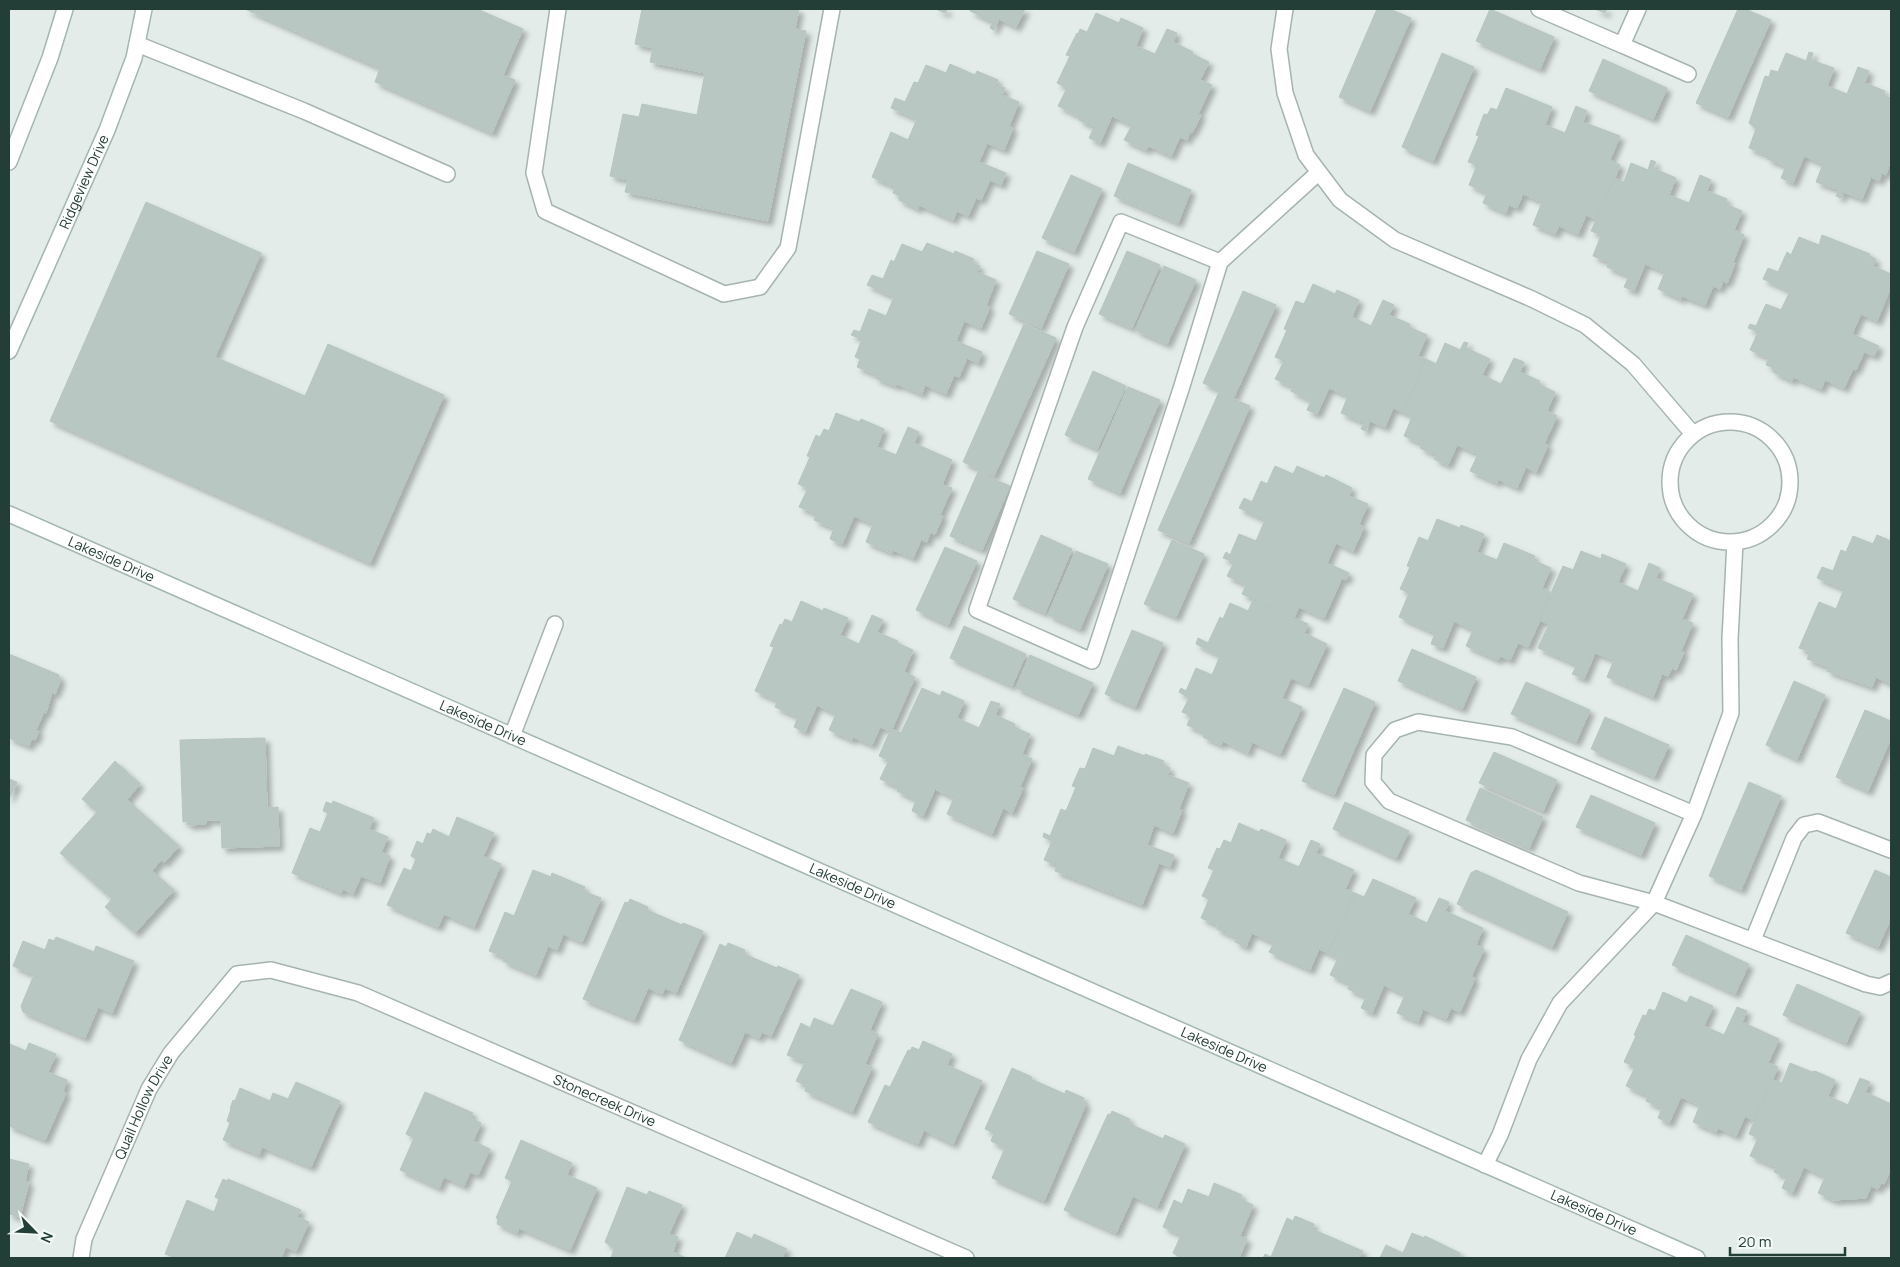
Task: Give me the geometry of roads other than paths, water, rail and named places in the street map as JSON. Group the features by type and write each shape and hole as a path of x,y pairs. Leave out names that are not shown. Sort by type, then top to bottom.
{"street":[{"path":"9,162 12,142 50,58 65,9"},
{"name":"Ridgeview Drive","path":"9,351 107,130 134,58 144,9"},
{"path":"558,9 534,172 545,210 724,294 760,287 788,248 832,9"},
{"path":"1286,9 1279,49 1284,93 1306,156 1340,200 1395,240 1532,299 1585,325 1633,364 1693,434"},
{"path":"1539,9 1688,74"},
{"path":"1622,45 1638,9"},
{"path":"137,44 304,111 447,174"},
{"path":"1220,262 1121,222 1075,327 977,610 1092,661 1182,389 1220,262 1318,172"},
{"path":"1731,421 1752,424 1769,435 1782,450 1790,469 1790,490 1784,509 1772,526 1755,537 1735,542 1715,540 1698,532 1684,520 1674,503 1670,485 1672,466 1680,448 1693,434 1711,424 1731,421"},
{"name":"Lakeside Drive","path":"9,514 1697,1258"},
{"path":"1485,1165 1500,1135 1529,1059 1560,1003 1654,903 1694,814 1731,713 1730,639 1735,542"},
{"path":"512,736 555,624"},
{"path":"1694,814 1512,737 1418,722 1395,730 1374,756 1373,782 1389,801 1579,883 1654,903 1866,984 1880,987 1891,982"},
{"path":"1753,940 1794,838 1804,825 1818,822 1891,850"},
{"name":"Stonecreek Drive","path":"237,974 270,970 358,993 966,1258"},
{"name":"Quail Hollow Drive","path":"81,1258 84,1239 148,1089 170,1052 237,974"}]}
